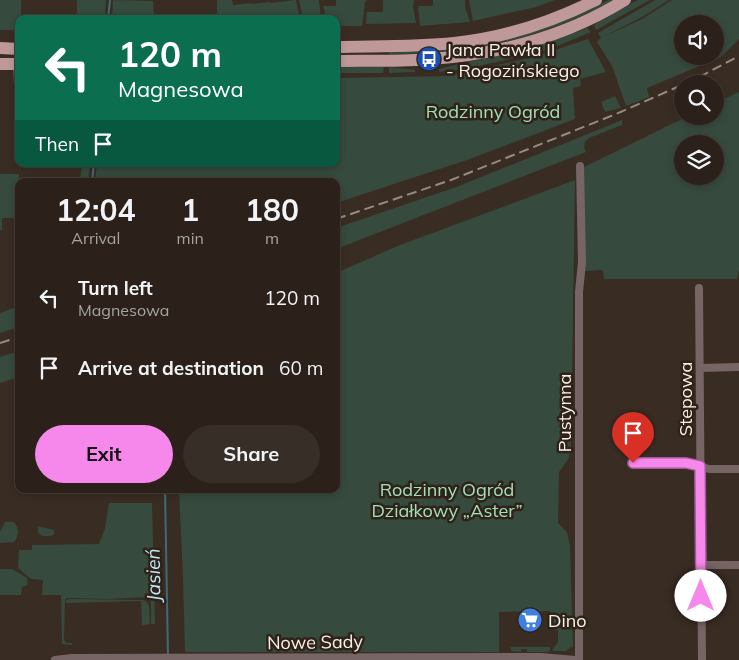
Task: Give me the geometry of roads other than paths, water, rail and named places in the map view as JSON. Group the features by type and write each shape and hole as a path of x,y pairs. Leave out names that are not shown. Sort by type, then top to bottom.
{"main road":[{"path":"340,47 432,45 479,39 534,26 596,0"},
{"path":"340,61 429,60 495,51 530,42 573,27 626,0"},
{"path":"0,48 15,49"},
{"path":"0,64 15,64"}],"street":[{"name":"Pustynna","path":"579,660 579,301 582,262 580,166"},
{"name":"Stepowa","path":"699,288 702,660"},
{"path":"700,368 739,367"},
{"path":"633,463 686,463 711,469 739,469"},
{"path":"701,565 739,565"},
{"name":"Nowe Sady","path":"55,660 72,658 479,657 541,657 575,660"}],"waterway":[{"name":"Jasień","path":"108,15 110,0"},
{"name":"Jasień","path":"92,178 94,167"},
{"name":"Jasień","path":"165,493 168,656"}],"railway":[{"path":"703,75 739,56"},
{"path":"340,218 451,180 616,114 674,89"},
{"path":"0,343 15,338"}],"place":[{"name":"Jana Pawła II - Rogozińskiego","path":"429,59"},
{"name":"Dino","path":"530,620"}],"park label":[{"name":"Rodzinny Ogród","path":"493,111"},
{"name":"Rodzinny Ogród Działkowy „Aster”","path":"447,499"}]}
